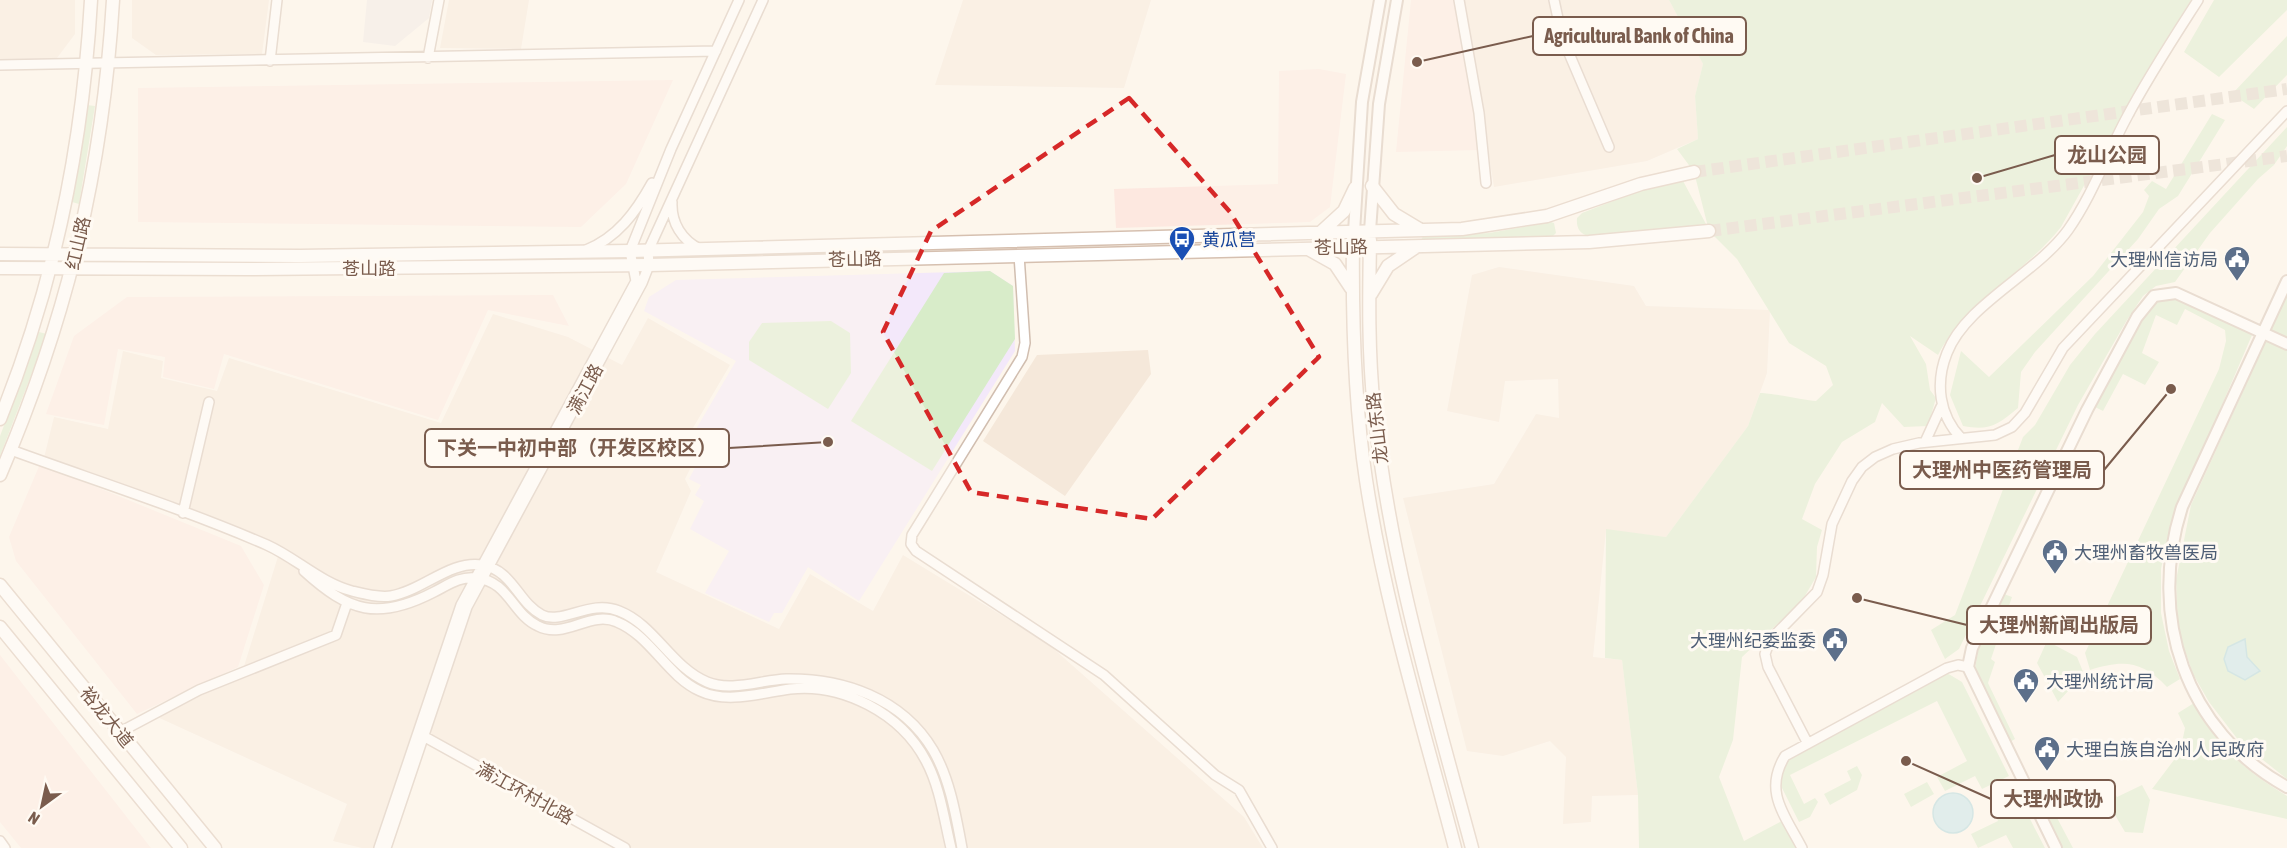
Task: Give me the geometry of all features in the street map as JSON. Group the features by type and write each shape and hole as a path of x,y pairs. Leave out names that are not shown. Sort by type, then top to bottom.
{"main road":[{"name":"红山路","path":"0,419 24,357 50,269 74,155 86,64 91,0"},
{"name":"红山路","path":"0,475 45,364 76,255 95,159 108,64 113,0"},
{"name":"苍山路","path":"0,254 330,256 630,252 1476,228 1528,220 1653,180 1694,172"},
{"path":"1372,186 1394,214 1423,230"},
{"path":"1320,233 1344,211 1355,189"},
{"name":"龙山东路","path":"1370,231 1369,301 1374,408 1393,535 1412,622 1472,848"},
{"name":"苍山路","path":"0,268 649,265 1590,242 1709,231"},
{"name":"龙山东路","path":"1354,232 1353,295 1357,409 1376,538 1398,633 1455,848"},
{"path":"1369,301 1376,282 1388,266 1403,254 1420,246"},
{"path":"1300,248 1322,255 1335,264 1344,275 1353,295"},
{"name":"裕龙大道","path":"0,585 214,848"},
{"name":"裕龙大道","path":"0,627 181,848"}],"street":[{"path":"270,62 277,0"},
{"path":"428,58 439,0"},
{"name":"满江路","path":"487,567 636,281 630,252 670,149 739,0"},
{"name":"满江路","path":"379,848 456,616 487,567 642,283 649,265 648,251 763,0"},
{"name":"龙山东路","path":"1370,231 1378,104 1397,0"},
{"path":"1459,0 1479,113 1486,183"},
{"path":"1554,0 1562,37 1609,147"},
{"path":"1925,442 1941,407 1944,360 1955,338 1992,299 2034,264 2067,231 2139,93 2198,0"},
{"name":"龙山东路","path":"1354,232 1362,102 1378,1"},
{"path":"0,65 270,62 716,51"},
{"path":"1807,742 1768,667 1765,650 1770,640 1817,592 1823,575 1832,524 1857,473 1870,459 1883,453 1925,442 1995,435 2019,421 2063,348 2287,111"},
{"path":"580,252 606,240 625,223 645,195 670,149"},
{"path":"672,201 673,216 678,230 689,242 703,250"},
{"path":"1019,255 1025,343 1022,357 912,535 911,544 916,551 1104,675 1215,775 1239,790 1272,848"},
{"path":"2287,281 2182,507 2172,544 2168,600 2179,656 2203,708 2239,752 2287,787"},
{"path":"2056,848 1968,667 1972,648 2086,410 2137,317 2149,300 2160,294 2176,293 2287,344"},
{"path":"183,513 209,402"},
{"path":"1941,407 1947,421 1961,438"},
{"path":"11,450 267,545 354,592 389,596 461,568 487,567 508,578 543,616 560,617 591,608 611,608 635,619 683,667 705,682 725,686 814,680 862,690 898,713 931,747 947,786 962,848"},
{"path":"291,559 324,589 347,603 371,610 387,610 423,597 459,579 480,578 504,590 522,614 539,627 555,630 594,619 615,621 635,633 683,680 701,692 725,697 811,688 851,696 891,721 921,753 935,785 951,848"},
{"name":"满江路","path":"386,848 463,619 480,578"},
{"path":"416,586 423,597"},
{"path":"120,732 199,690 336,635 347,603"},
{"path":"1802,848 1779,805 1774,789 1780,765 1785,756 1807,742 1947,668 1958,665 1968,667"},
{"path":"760,682 761,693"},
{"name":"满江环村北路","path":"425,737 625,848"},
{"path":"921,753 931,747"},
{"path":"0,841 5,848"}],"highlighted area":[{"path":"1129,98 1230,212 1319,357 1152,519 971,492 883,332 931,231"}],"shaded area":[{"path":"0,0 75,0 75,34 51,66 0,66"},
{"path":"132,0 269,0 262,54 156,55 132,38"},
{"path":"367,0 432,0 429,18 395,46 363,42"},
{"path":"449,0 529,0 521,49 440,48"},
{"path":"963,0 1151,0 1124,88 935,85"},
{"path":"1411,0 1456,0 1472,81 1480,150 1396,152"},
{"path":"1464,0 1669,0 1703,64 1695,96 1698,139 1647,161 1494,187"},
{"path":"1319,69 1346,74 1330,207 1310,222 1116,228 1114,189 1278,184 1279,71"},
{"path":"673,80 626,184 581,227 138,222 138,88"},
{"path":"1499,267 1634,286 1646,306 1770,310 1767,373 1748,426 1666,537 1606,530 1593,657 1622,660 1638,795 1592,796 1591,822 1563,824 1566,757 1550,741 1503,756 1467,751 1403,498 1494,484 1536,414 1559,418 1558,379 1505,381 1499,422 1447,411 1472,275"},
{"path":"990,271 1013,286 1015,351 859,601 808,567 782,613 774,613 769,622 705,593 729,551 690,529 704,501 695,495 701,485 689,479 705,449 692,436 736,361 644,311 649,297 676,280"},
{"path":"553,295 569,326 488,310 438,420 224,354 214,389 163,377 165,357 118,349 104,425 46,414 74,336 127,297"},
{"path":"493,314 568,337 622,365 648,318 730,365 687,438 700,449 685,479 691,491 656,572 779,629 810,574 873,611 903,555 1047,643 1244,817 1263,848 629,848 419,732 380,848 362,848 333,841 347,804 153,715 241,676 280,550 43,462 54,417 108,429 123,351 163,361 161,378 217,391 229,358 441,423"},
{"path":"1148,350 1151,374 1065,496 983,441 1037,355"},
{"path":"40,464 241,546 264,585 238,667 137,714 16,561 9,537"},
{"path":"0,655 151,848 21,848 0,822"}],"green space":[{"path":"1669,0 2191,0 2150,67 2061,227 2030,259 1979,303 1950,336 1938,355 1910,336 1926,364 1930,390 1936,398 1928,426 1904,427 1882,403 1875,422 1842,442 1815,484 1802,519 1822,530 1817,547 1816,577 1802,601 1742,657 1733,740 1719,777 1744,841 1782,821 1796,848 1639,848 1638,795 1622,660 1605,658 1606,529 1666,537 1748,426 1760,393 1816,401 1833,385 1826,366 1789,343 1737,259 1709,231 1694,172 1677,149 1698,139 1695,96 1703,64"},
{"path":"2214,0 2287,0 2287,10 2219,77 2184,52"},
{"path":"2287,36 2287,75 2254,109 2232,94"},
{"path":"87,105 95,106 79,204 72,202"},
{"path":"2212,114 2225,120 2178,196 2159,209 2138,239 2035,352 2021,372 2018,408 2005,419 1987,427 1963,426 1950,395 1961,351 1989,377 2093,276 2143,212 2149,196 2144,190 2152,181 2166,189"},
{"path":"2287,127 2287,146 2274,165 2258,179 2210,233 2175,282 2156,286 2143,296 2127,320 2078,405 1959,649 1945,659 1931,630 1955,615 2023,437 2035,425 2070,365 2095,334"},
{"path":"1682,179 1706,224 1589,236 1583,234 1578,228 1577,218 1582,213 1634,193"},
{"path":"1554,223 1556,233 1552,237 1421,241 1423,236 1489,233"},
{"path":"990,271 1013,286 1015,339 932,471 851,421 944,273"},
{"path":"2287,295 2287,779 2239,741 2209,702 2193,674 2178,630 2176,580 2191,505"},
{"path":"2178,297 2252,335 2170,526 2161,569 2161,613 2169,651 2180,679 2167,687 2149,672 2131,665 2112,665 2090,670 2085,653 2219,369 2226,341 2225,330 2185,309 2177,325 2156,315 2142,353 2159,362 2145,385 2123,374 2103,411 2093,406 2147,310 2159,300"},
{"path":"831,321 850,333 851,373 828,409 749,360 749,342 762,323"},
{"path":"39,332 47,334 0,456 0,436"},
{"path":"2004,594 2012,597 1991,659 1995,662 1988,683 2015,739 2008,743 1974,674 1980,641"},
{"path":"2047,641 2077,657 2084,674 2058,702 2037,663"},
{"path":"1947,673 1962,682 2009,776 1982,789 1975,776 1945,791 1937,777 1967,761 1937,701 1790,775 1804,804 1815,798 1818,802 1810,817 1799,822 1778,780 1786,758"},
{"path":"2194,703 2214,733 2234,756 2257,776 2287,796 2287,819 2152,789 2180,752 2185,728 2178,713"},
{"path":"1857,766 1862,775 1857,790 1830,805 1824,794 1851,780 1847,771"},
{"path":"1927,782 1934,794 1911,807 1904,794"},
{"path":"2111,785 2117,797 2142,785 2150,800 2143,833 2125,832 2101,791"},
{"path":"2017,794 2045,848 2013,848 2006,835 1978,848 1971,834 1998,821 1992,806"},
{"path":"2055,814 2073,848 2060,848 2045,820"}],"water":[{"path":"2245,639 2247,657 2260,671 2245,680 2228,671 2224,659 2228,647"},
{"path":"1953,793 1967,799 1973,813 1967,827 1953,833 1939,827 1933,813 1939,799"}],"tunnel":[{"path":"1694,172 2287,89"},
{"path":"1709,231 2287,156"}],"place":[{"name":"Agricultural Bank of China","path":"1417,62"},
{"name":"龙山公园","path":"1977,178"},
{"name":"黄瓜营","path":"1182,262"},
{"name":"大理州信访局","path":"2237,282"},
{"name":"大理州中医药管理局","path":"2171,389"},
{"name":"下关一中初中部（开发区校区）","path":"828,442"},
{"name":"大理州畜牧兽医局","path":"2055,575"},
{"name":"大理州新闻出版局","path":"1857,598"},
{"name":"大理州纪委监委","path":"1835,663"},
{"name":"大理州统计局","path":"2026,704"},
{"name":"大理州政协","path":"1906,761"},
{"name":"大理白族自治州人民政府","path":"2047,772"}]}
